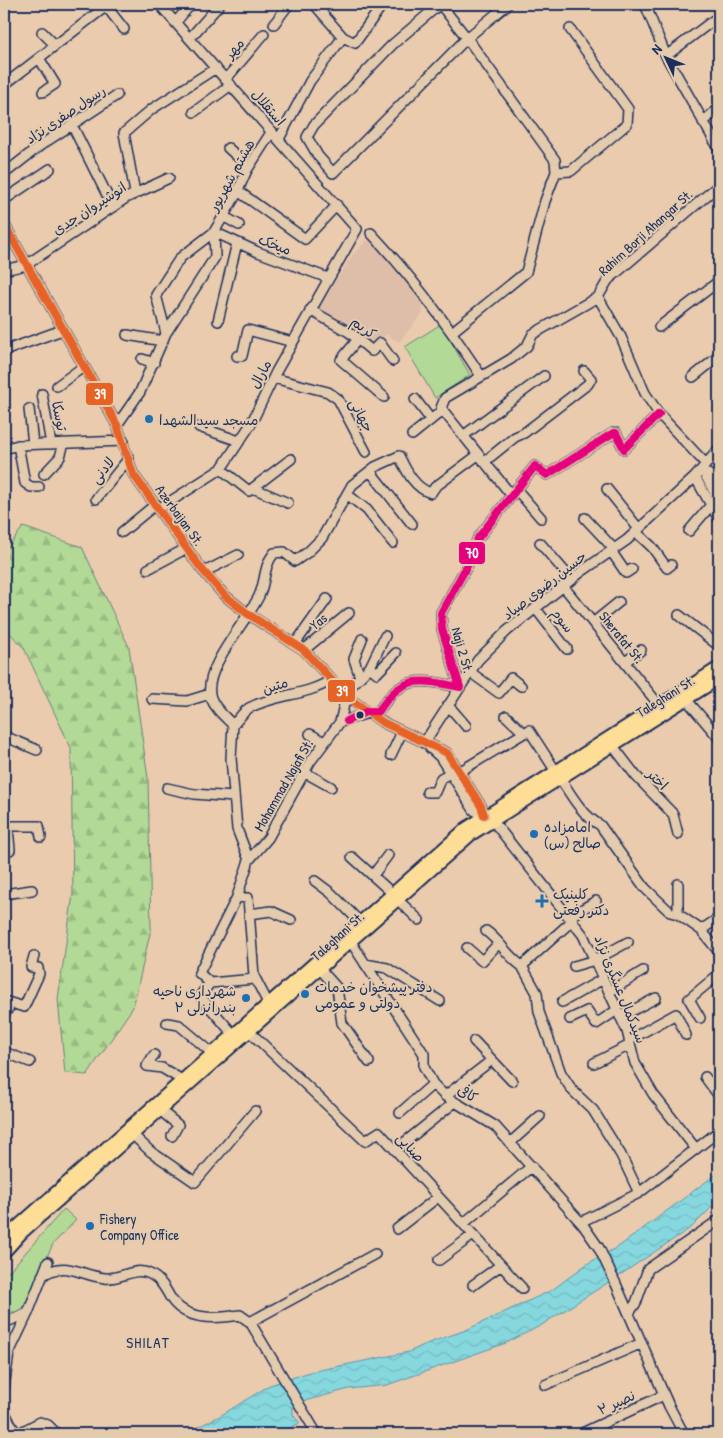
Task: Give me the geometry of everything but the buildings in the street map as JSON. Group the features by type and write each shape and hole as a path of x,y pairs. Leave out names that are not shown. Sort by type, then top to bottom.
{"main road":[{"name":"Taleghani St.","path":"4,1253 22,1234 161,1111 247,1028 351,942 466,828 488,818 719,667"},
{"name":"Taleghani St.","path":"557,774 612,746 719,678"},
{"name":"Taleghani St.","path":"4,1238 212,1052 233,1034 247,1028 268,1003 360,922 395,897"}],"street":[{"name":"استقلال","path":"159,4 357,229"},
{"path":"176,22 191,4"},
{"path":"190,38 220,4"},
{"path":"274,24 289,4"},
{"path":"314,4 343,37 355,43 383,4"},
{"path":"452,332 526,272 545,201 556,172 555,160 467,38 440,4 386,50 314,125 307,137 318,156 333,173 467,38 508,4"},
{"path":"645,4 666,56 719,149"},
{"path":"4,85 108,5 124,29"},
{"path":"666,56 719,16"},
{"path":"556,172 570,171 627,124 628,109 570,29"},
{"path":"42,32 55,46"},
{"name":"مهر","path":"194,112 228,82 264,34"},
{"path":"279,139 310,81 343,37"},
{"path":"39,58 55,84 43,92"},
{"path":"135,193 124,133 152,109 216,68"},
{"name":"رسول صفری نژاد","path":"4,174 72,125 117,96"},
{"path":"702,122 719,108"},
{"path":"72,125 113,207"},
{"name":"هشتم شهریور","path":"214,232 238,191 249,167 272,132"},
{"path":"228,148 249,167"},
{"path":"4,200 50,170"},
{"name":"انوشیروان جدی","path":"26,265 135,193 169,178"},
{"name":"Rahim Borji Ahangar St.","path":"412,435 443,410 441,408 445,398 511,359 527,346 533,334 598,297 608,280 719,185"},
{"path":"238,191 304,239 337,205"},
{"path":"224,216 239,226"},
{"name":"Azerbaijan St.","path":"4,224 117,425 124,441 133,474 204,572 224,595 248,614 304,650 345,694 368,712 402,732 447,753 455,772"},
{"name":"مارال","path":"122,532 158,506 221,468 250,424 310,310 357,229"},
{"path":"165,337 156,295 180,258 214,232"},
{"path":"117,425 140,392 165,337 215,257 214,232"},
{"name":"میخک","path":"214,232 237,243 328,278"},
{"path":"371,233 412,279 452,332 481,376"},
{"path":"218,320 237,243"},
{"path":"4,270 26,265"},
{"path":"659,327 719,282"},
{"path":"598,297 621,337 645,393 659,414 719,485"},
{"name":"کریم","path":"310,310 358,339 372,351 380,343 393,361"},
{"path":"4,351 62,330"},
{"path":"237,356 242,356 248,330 293,342"},
{"path":"128,335 165,337"},
{"path":"358,339 341,360 384,397"},
{"path":"693,377 719,356"},
{"path":"142,359 154,363"},
{"path":"56,386 83,366"},
{"path":"484,462 588,384 591,378 584,371"},
{"path":"463,436 544,376"},
{"name":"جهانی","path":"273,378 328,392 338,399 366,452"},
{"name":"توسکا","path":"42,394 51,444"},
{"path":"415,399 431,420"},
{"path":"29,409 33,444"},
{"path":"443,410 508,491 515,491 541,518"},
{"name":"Naji 2 St.","path":"460,687 442,629 441,613 468,564 478,538 536,466 547,475 613,433 616,433 624,449 659,414"},
{"path":"199,427 239,441"},
{"path":"5,446 124,441"},
{"path":"44,474 60,457 64,444"},
{"path":"18,445 25,483 31,487 39,486"},
{"name":"حسین رضوی صیاد","path":"424,743 478,660 508,631 638,531 695,477 719,450"},
{"path":"210,983 199,973 237,897 249,860 237,829 231,742 233,725 219,712 208,686 234,633 248,614 265,580 266,563 274,553 284,552 295,561 308,552 322,538 348,496 352,484 370,470 399,456 415,482 426,492 431,493 435,487 478,455"},
{"name":"لادنی","path":"96,499 129,458"},
{"path":"221,468 249,491 291,459"},
{"path":"704,466 719,519"},
{"path":"370,470 412,524"},
{"path":"695,477 715,503"},
{"path":"253,488 288,503"},
{"path":"607,489 667,568 671,565"},
{"path":"348,496 367,510 393,543"},
{"path":"688,531 715,503"},
{"path":"585,518 613,550 626,573 632,569"},
{"path":"540,543 572,580"},
{"path":"148,570 187,548"},
{"path":"204,572 238,555"},
{"name":"Sherafat St.","path":"564,587 659,705"},
{"path":"295,644 327,599"},
{"path":"592,623 619,602"},
{"name":"سوم","path":"536,609 567,649"},
{"name":"Yas","path":"304,650 349,613"},
{"path":"679,615 719,646"},
{"path":"385,636 370,667 345,694 340,722 354,719 368,712 379,711 398,687 408,682 432,680 460,687"},
{"path":"360,677 354,659 362,639"},
{"path":"624,662 641,650"},
{"path":"370,667 377,673 396,653"},
{"path":"470,672 499,693 511,678 521,686"},
{"name":"متین","path":"233,725 248,709 290,694 320,687 331,680"},
{"path":"152,699 187,701 210,694"},
{"path":"686,700 719,738"},
{"path":"448,705 466,726"},
{"path":"506,716 524,733"},
{"name":"Mohammad Najafi St.","path":"249,860 268,838 304,772 340,722"},
{"path":"427,792 435,792 441,778 529,730 580,807 592,820 600,824 646,888 670,912 678,914 701,930 719,952"},
{"path":"391,755 402,732"},
{"path":"310,734 324,742"},
{"path":"4,736 37,750"},
{"name":"اختر","path":"612,746 636,776 672,814 678,834"},
{"path":"304,772 331,787"},
{"name":"سیدکمال عسگری نژاد","path":"455,772 488,818 572,918 583,934 619,1014 635,1063 653,1094 696,1149"},
{"path":"167,788 194,794 234,797"},
{"path":"10,850 6,827 39,826 41,836"},
{"path":"374,874 388,855"},
{"path":"352,857 374,874 420,920"},
{"path":"315,881 331,893 360,922"},
{"path":"678,884 678,914"},
{"path":"4,894 32,890"},
{"path":"237,897 248,898 255,979 268,1003"},
{"path":"522,966 572,918 596,901"},
{"path":"249,914 271,911 291,920"},
{"path":"701,930 719,918"},
{"path":"486,931 496,938 512,959 522,966 536,993 539,1012 561,1073 572,1090 593,1110 621,1155 639,1193"},
{"name":"کافی","path":"351,942 424,1054 424,1067 433,1084 445,1096 495,1126 581,1222 598,1248 616,1284 664,1394 684,1434"},
{"path":"574,966 595,960 628,942"},
{"path":"467,948 482,961 498,943"},
{"path":"4,1015 7,1002 22,1008 26,1004 39,974 38,968 31,966 34,956"},
{"path":"365,964 387,968 440,1001"},
{"path":"320,969 337,988 342,1023 369,1062"},
{"path":"609,992 643,970"},
{"path":"700,1018 689,999 719,974"},
{"path":"233,1034 200,996 210,983 255,979"},
{"path":"562,1002 603,979"},
{"path":"570,1019 587,1011 596,1024 656,998"},
{"path":"594,1063 676,1014 686,1035"},
{"path":"167,1023 179,1025 212,1052"},
{"name":"صنایی","path":"247,1028 365,1141 379,1132 522,1288"},
{"path":"474,1041 512,1081"},
{"path":"4,1052 30,1062"},
{"path":"154,1055 147,1066 162,1068 182,1080"},
{"path":"445,1096 492,1060"},
{"path":"705,1077 719,1096"},
{"path":"400,1113 433,1084"},
{"path":"395,1150 455,1102"},
{"path":"161,1111 178,1125 172,1136"},
{"path":"133,1135 150,1151 195,1182 256,1111"},
{"path":"511,1142 540,1116"},
{"path":"581,1222 639,1193 719,1130"},
{"path":"463,1224 532,1166"},
{"path":"397,1229 438,1197"},
{"path":"629,1313 636,1303 648,1269 719,1220"},
{"path":"439,1260 473,1235"},
{"path":"250,1322 375,1254"},
{"path":"4,1388 9,1353 28,1313 48,1262"},
{"path":"474,1285 501,1265"},
{"path":"42,1276 52,1269 61,1267 104,1278 143,1271 163,1284 170,1297 182,1310 209,1318 240,1315 250,1322 317,1434"},
{"path":"4,1320 9,1322 28,1313"},
{"path":"545,1385 642,1343"},
{"path":"4,1344 9,1353"},
{"name":"نصیر ۲","path":"580,1434 664,1394"},
{"path":"4,1411 15,1432 20,1433 40,1422 48,1425 57,1434"}],"shaded area":[{"path":"367,240 377,244 391,261 390,265 412,286 421,301 423,313 399,342 386,334 377,348 367,341 367,336 317,310 353,254"}],"green space":[{"path":"441,324 470,375 435,398 405,347"},
{"path":"23,527 82,547 129,647 148,778 151,929 133,1007 87,1075 65,1073 58,999 73,894 71,748 24,648 4,627 4,553"},
{"path":"64,1209 76,1220 53,1244 21,1312 4,1312 4,1277"}],"water":[{"path":"719,1172 719,1200 692,1227 540,1326 506,1343 387,1385 349,1389 293,1404 293,1415 300,1423 276,1434 184,1434 220,1416 270,1385 310,1372 409,1352 466,1330 552,1290 587,1264 621,1245"}],"transit line":[{"name":"39","path":"4,224 117,425 133,474 200,567 224,595 248,614 304,650 346,696 382,722 447,753 481,806 484,815"},
{"name":"70","path":"347,721 368,711 379,711 396,690 414,682 434,682 460,687 442,629 441,613 468,564 478,538 535,466 547,475 613,433 616,433 624,449 659,414"}],"place":[{"name":"مسجد سیدالشهدا","path":"149,419"},
{"name":"امامزاده صالح (س)","path":"534,834"},
{"name":"کلینیک دکتر رفعتی","path":"542,901"},
{"name":"دفتر پیشخوان خدمات دولتی و عمومی","path":"305,994"},
{"name":"شهرداری ناحیه ۲ بندرانزلی","path":"246,998"},
{"name":"Fishery Company Office","path":"90,1226"}],"district":[{"name":"SHILAT","path":"148,1342"}]}
